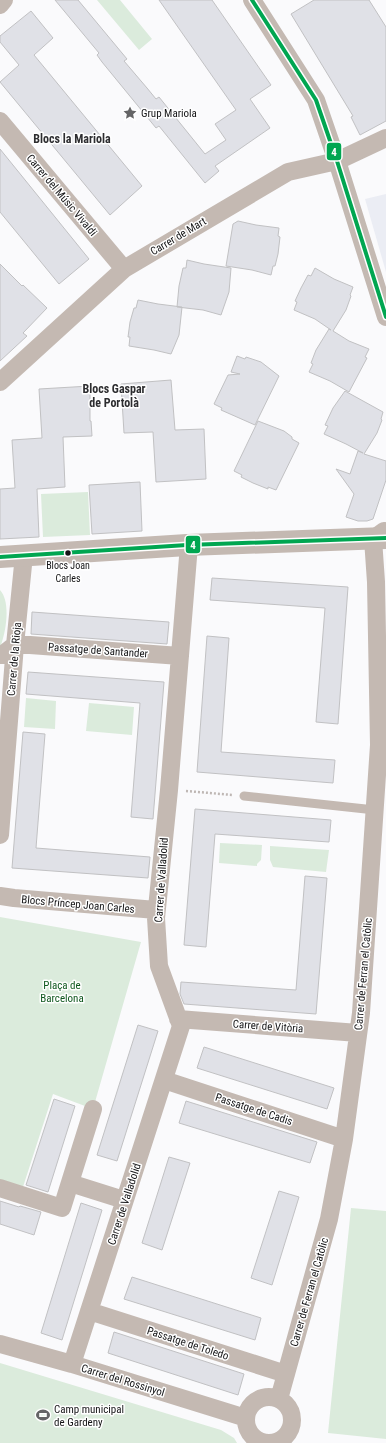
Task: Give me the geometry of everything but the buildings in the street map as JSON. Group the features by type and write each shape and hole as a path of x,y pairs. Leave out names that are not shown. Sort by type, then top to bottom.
{"street":[{"path":"0,5 4,0"},
{"path":"252,0 316,100 386,317"},
{"name":"Carrer del Músic Vivaldi","path":"0,121 124,269"},
{"name":"Carrer de Mart","path":"0,382 124,269 288,172 337,162 386,138"},
{"path":"0,557 189,545 382,536"},
{"name":"Carrer de Ferran el Catòlic","path":"279,1399 329,1219 344,1139 358,1033 379,745 376,582 382,536"},
{"name":"Carrer de Valladolid","path":"72,1364 181,1026 159,966 156,910 169,790 189,545"},
{"name":"Carrer de la Rioja","path":"0,835 15,645 24,555"},
{"path":"0,655 15,645"},
{"name":"Passatge de Santander","path":"15,645 180,656"},
{"name":"Blocs Príncep Joan Carles","path":"0,896 156,910"},
{"name":"Carrer de Vitòria","path":"178,1019 358,1033"},
{"name":"Passatge de Cadis","path":"164,1080 344,1139"},
{"path":"0,1188 62,1208 93,1109"},
{"path":"70,1183 124,1200"},
{"name":"Passatge de Toledo","path":"89,1311 286,1374"},
{"name":"Carrer del Rossinyol","path":"0,1344 72,1364 246,1418"},
{"path":"265,1397 279,1399 289,1409 292,1416 290,1430 286,1436 280,1440 266,1443 259,1441 249,1431 246,1418 248,1410 252,1404 265,1397"}],"lane":[{"path":"244,796 375,810"}],"path":[{"path":"169,790 244,796"}],"shaded area":[{"path":"386,194 386,272 365,199"}],"green space":[{"path":"97,0 120,0 152,39 139,50"},
{"path":"88,492 90,535 43,537 41,494"},
{"path":"0,590 6,602 6,625 1,645 0,645"},
{"path":"26,698 56,701 55,729 24,727"},
{"path":"89,703 134,707 132,735 86,731"},
{"path":"220,843 262,845 261,860 257,866 219,863"},
{"path":"270,846 329,850 326,872 273,867 270,860"},
{"name":"Plaça de Barcelona","path":"0,917 141,942 93,1109 53,1094 22,1190 0,1183"},
{"path":"351,1208 386,1211 386,1439 328,1433"},
{"path":"0,1363 221,1430 234,1438 237,1443 0,1443"}],"transit line":[{"name":"4","path":"252,0 316,100 337,161 386,317"},
{"name":"4","path":"0,557 187,545 386,538"}],"place":[{"name":"Grup Mariola","path":"130,113"},
{"name":"Blocs Joan Carles","path":"68,553"},
{"name":"Camp municipal de Gardeny","path":"43,1415"}],"district":[{"name":"Blocs la Mariola","path":"72,139"},
{"name":"Blocs Gaspar de Portolà","path":"114,396"}]}
